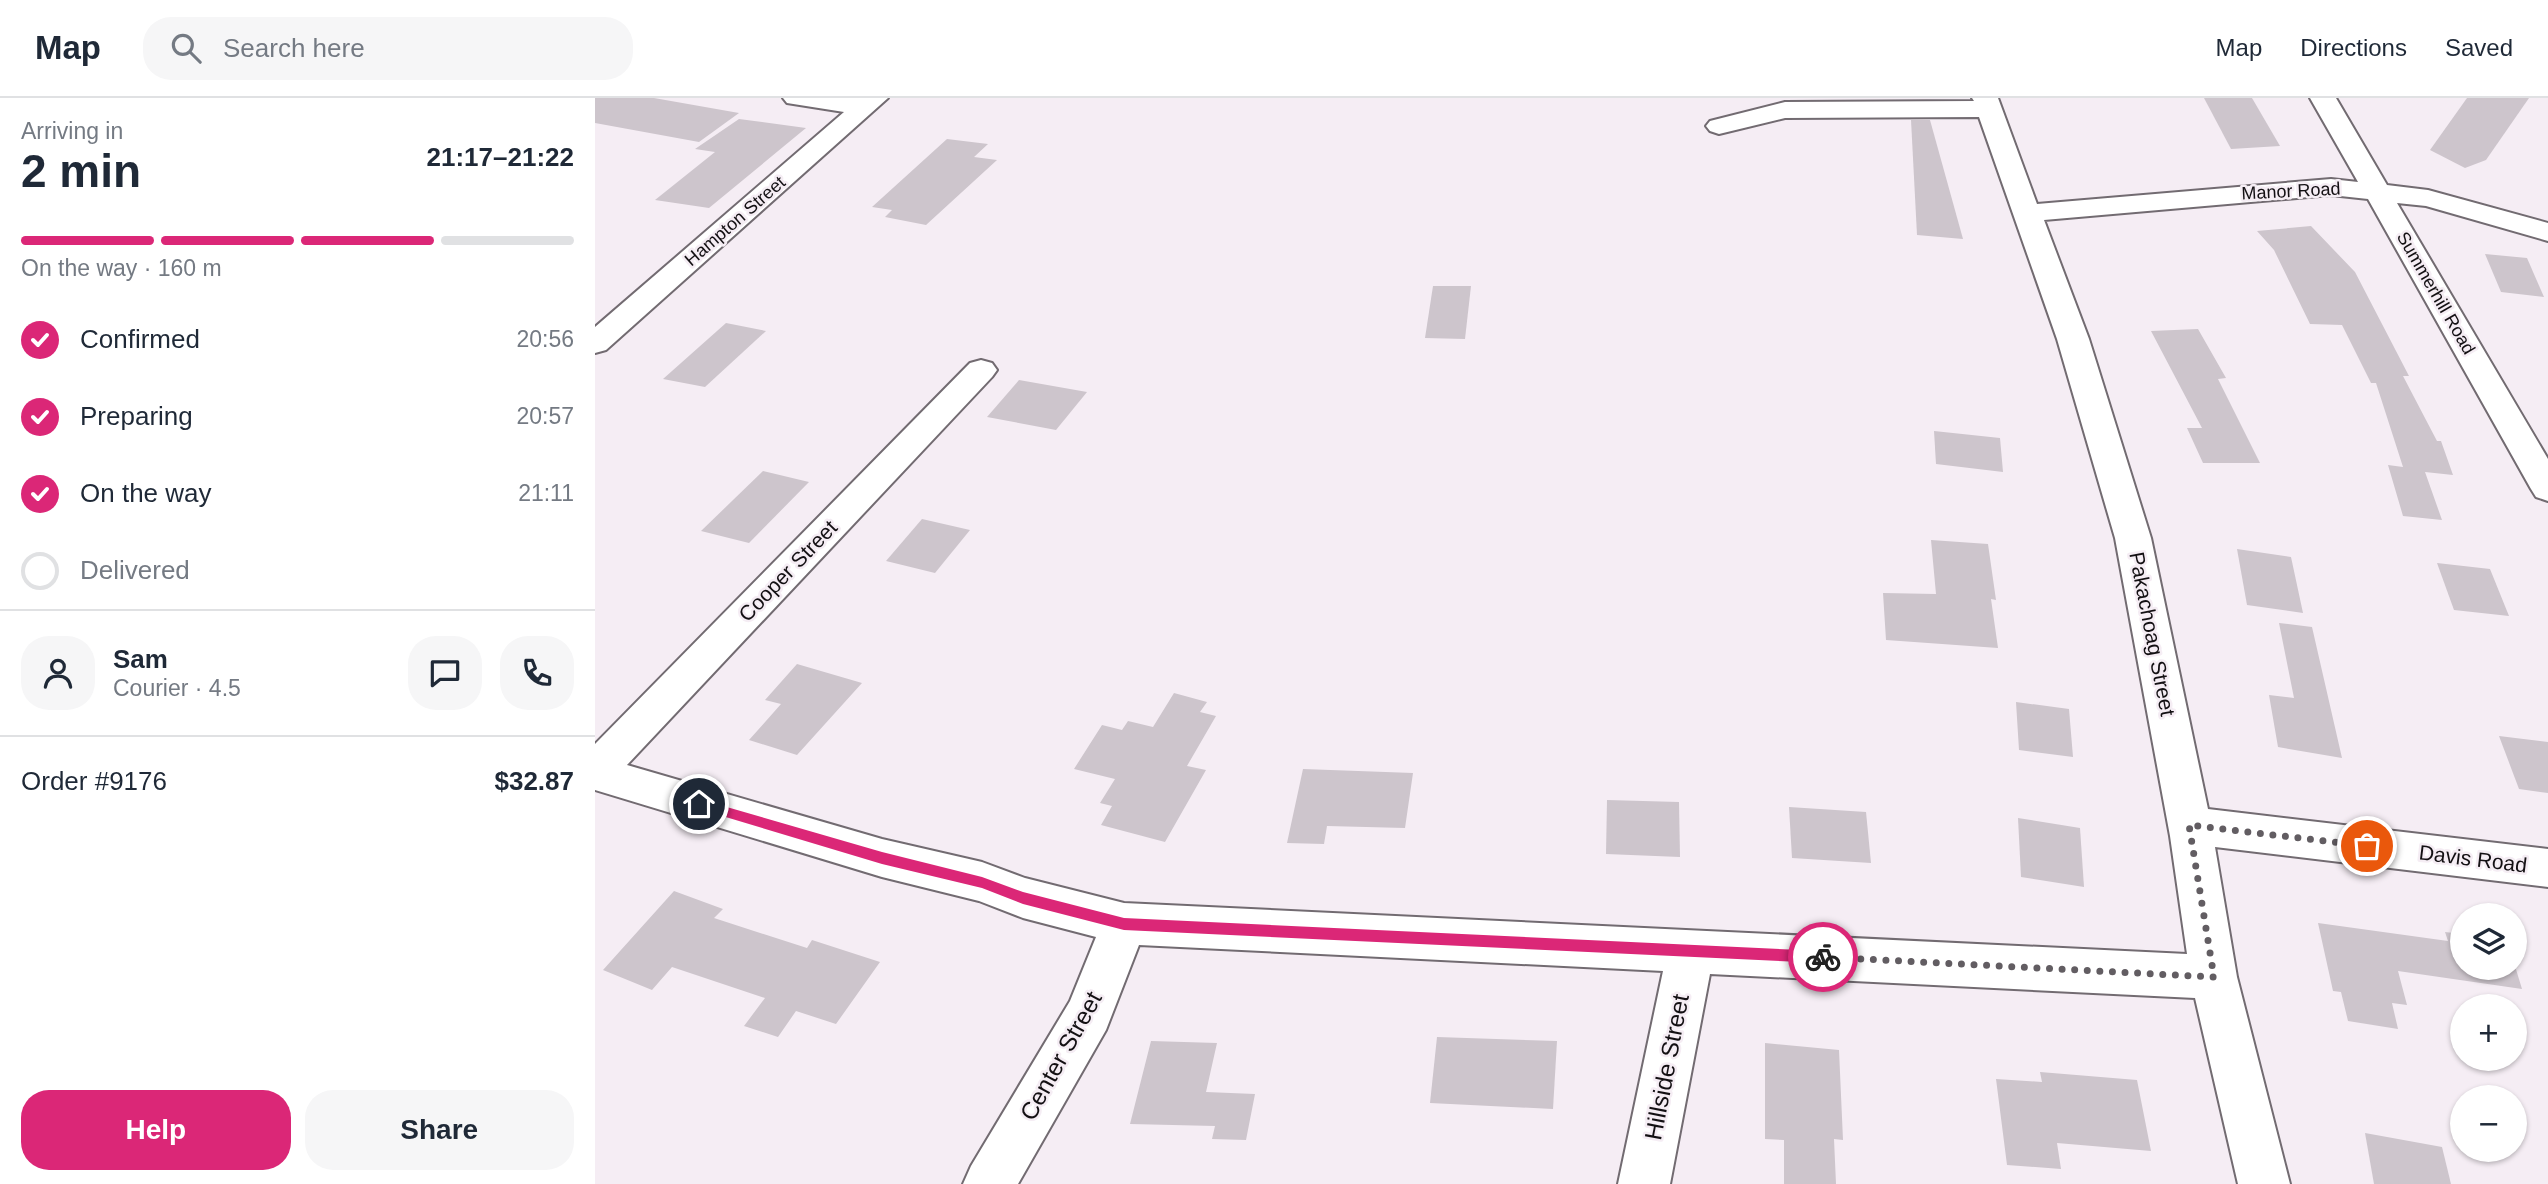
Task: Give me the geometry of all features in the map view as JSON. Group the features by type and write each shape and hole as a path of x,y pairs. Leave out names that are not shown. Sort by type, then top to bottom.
{"street":[{"path":"796,98 869,103"},
{"name":"Summerhill Road","path":"2323,98 2546,480"},
{"name":"Hampton Street","path":"595,343 869,103"},
{"path":"1720,126 1785,110 1987,104"},
{"name":"Pakachoag Street","path":"1987,104 2073,339 2133,538 2189,825 2214,977 2264,1184"},
{"name":"Manor Road","path":"2029,213 2331,187 2428,198 2548,232"},
{"name":"Cooper Street","path":"595,772 981,370"},
{"path":"595,772 882,858 982,882 1023,898 1124,924 2214,977"},
{"name":"Davis Road","path":"2189,825 2548,868"},
{"name":"Center Street","path":"989,1184 1089,1014 1124,924"},
{"name":"Hillside Street","path":"1644,1184 1691,950"}],"building":[{"path":"595,98 654,98 739,113 699,142 595,123"},
{"path":"2204,98 2252,98 2280,146 2231,149"},
{"path":"2467,98 2529,98 2486,160 2465,168 2430,150"},
{"path":"739,119 806,128 709,208 655,200 715,152 695,149"},
{"path":"1911,120 1930,120 1963,239 1917,235"},
{"path":"947,139 988,144 974,157 997,160 926,225 885,217 892,210 872,207"},
{"path":"2311,226 2355,272 2409,376 2403,376 2437,441 2441,441 2453,475 2425,472 2442,520 2403,516 2388,465 2403,467 2376,383 2371,383 2342,325 2310,324 2274,250 2257,231"},
{"path":"2485,254 2527,258 2544,297 2501,292"},
{"path":"1433,286 1471,286 1465,339 1425,338"},
{"path":"726,323 766,331 705,387 663,379"},
{"path":"2198,329 2226,378 2218,379 2260,463 2203,463 2187,428 2202,428 2151,331"},
{"path":"1019,380 1087,392 1056,430 987,417"},
{"path":"1934,431 2000,438 2003,472 1936,464"},
{"path":"763,471 809,482 749,543 701,531"},
{"path":"922,519 970,530 935,573 886,561"},
{"path":"1931,540 1988,544 1996,600 1991,599 1998,648 1886,640 1883,593 1936,594"},
{"path":"2237,549 2291,557 2303,613 2247,605"},
{"path":"2437,563 2490,569 2509,616 2454,610"},
{"path":"2279,623 2312,627 2342,758 2278,747 2269,695 2294,698"},
{"path":"797,664 862,683 797,755 749,740 781,704 765,700"},
{"path":"1174,693 1207,702 1200,712 1216,716 1187,766 1206,770 1165,842 1101,825 1112,806 1100,803 1115,779 1074,769 1102,725 1122,730 1128,721 1153,727"},
{"path":"2016,702 2069,709 2073,757 2019,750"},
{"path":"2499,736 2548,742 2548,793 2519,789"},
{"path":"1303,769 1413,773 1405,828 1327,826 1324,844 1287,843"},
{"path":"1607,800 1679,802 1680,857 1606,854"},
{"path":"1789,807 1866,812 1871,863 1792,858"},
{"path":"2018,818 2080,828 2084,887 2021,877"},
{"path":"674,891 723,909 714,918 807,948 812,940 880,962 836,1024 796,1011 778,1037 744,1026 765,998 672,967 652,990 603,970"},
{"path":"2318,923 2448,941 2445,932 2450,933 2450,979 2398,971 2407,1005 2392,1003 2398,1029 2348,1021 2341,992 2333,991"},
{"path":"2460,980 2519,980 2522,989"},
{"path":"1437,1037 1557,1041 1553,1109 1430,1103"},
{"path":"1151,1041 1217,1043 1206,1092 1255,1094 1246,1140 1212,1139 1215,1126 1130,1124"},
{"path":"1765,1043 1839,1050 1843,1140 1834,1139 1836,1184 1784,1184 1784,1140 1765,1139"},
{"path":"2040,1072 2137,1080 2151,1151 2057,1143 2061,1169 2007,1165 1996,1079 2042,1082"},
{"path":"2365,1133 2442,1147 2451,1184 2374,1184"}],"way so far":[{"path":"1823,957 2214,977 2189,825 2367,846"}],"route":[{"path":"699,804 882,858 982,882 1023,898 1124,924 1823,957"}]}
